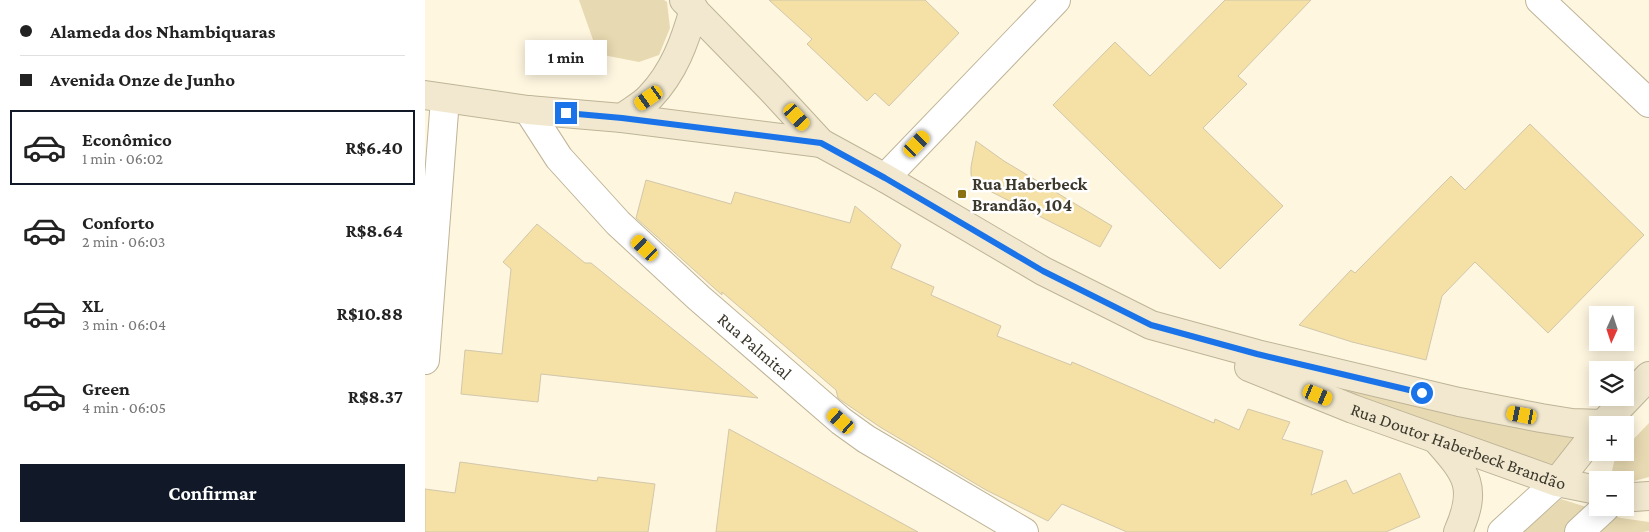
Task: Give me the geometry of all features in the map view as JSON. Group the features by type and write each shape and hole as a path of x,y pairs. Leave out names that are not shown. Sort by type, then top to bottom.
{"street":[{"path":"885,178 1056,0"},
{"path":"1540,0 1649,103"},
{"path":"622,118 649,98 664,81 683,46 689,5"},
{"path":"689,5 821,143 885,178 1043,271 1151,325 1257,354 1513,413 1589,425"},
{"path":"425,360 435,96 528,110 622,118 821,143"},
{"name":"Rua Palmital","path":"528,110 559,158 618,223 699,298 841,421 866,439 1024,532"},
{"name":"Rua Doutor Haberbeck Brandão","path":"1257,354 1249,367 1353,409 1436,439 1557,482 1589,488"},
{"path":"1611,416 1649,376"},
{"path":"1436,439 1458,464 1468,484 1469,497 1465,516 1458,532"},
{"path":"1502,532 1557,482 1589,442"},
{"path":"1634,497 1649,496"},
{"path":"1579,532 1596,516"}],"shaded area":[{"path":"579,0 664,0 667,2 670,28 659,55 639,62 598,54"},
{"path":"1279,363 1589,427 1589,432 1555,475 1366,409"},
{"path":"1649,423 1649,477 1634,481 1634,471 1612,471 1615,461 1634,461 1634,439"},
{"path":"1561,499 1589,508 1589,516 1615,516 1649,522 1649,531 1643,532 1523,532"}],"building":[{"path":"769,0 925,0 959,33 889,106 875,93 867,101 807,44 812,39"},
{"path":"1225,0 1311,0 1238,76 1247,84 1203,128 1283,206 1220,269 1053,105 1115,42 1150,76"},
{"path":"1530,124 1644,235 1548,333 1475,262 1442,296 1426,360 1352,342 1299,325 1351,270 1355,273 1451,176 1465,190"},
{"path":"976,141 1004,161 1112,226 1100,247 976,184 971,175 971,167"},
{"path":"646,180 731,204 735,192 850,223 855,206 901,245 891,268 934,287 931,295 1001,326 997,336 1071,365 1072,362 1214,423 1215,419 1239,430 1248,409 1290,422 1282,439 1323,451 1311,495 1346,480 1353,494 1400,473 1420,517 1386,532 1127,532 1062,504 1048,521 986,490 880,427 838,398 836,390 722,292 722,295 636,218"},
{"path":"537,224 585,263 591,263 758,398 541,374 538,402 461,394 465,350 502,354 511,269 503,262"},
{"path":"729,429 918,532 716,532"},
{"path":"460,462 597,481 598,477 655,484 648,532 425,532 425,489 455,493"}],"place":[{"name":"Rua Haberbeck Brandão, 104","path":"962,194"}],"route":[{"path":"566,113 622,118 821,143 885,178 1043,271 1151,325 1257,354 1422,393"}]}
